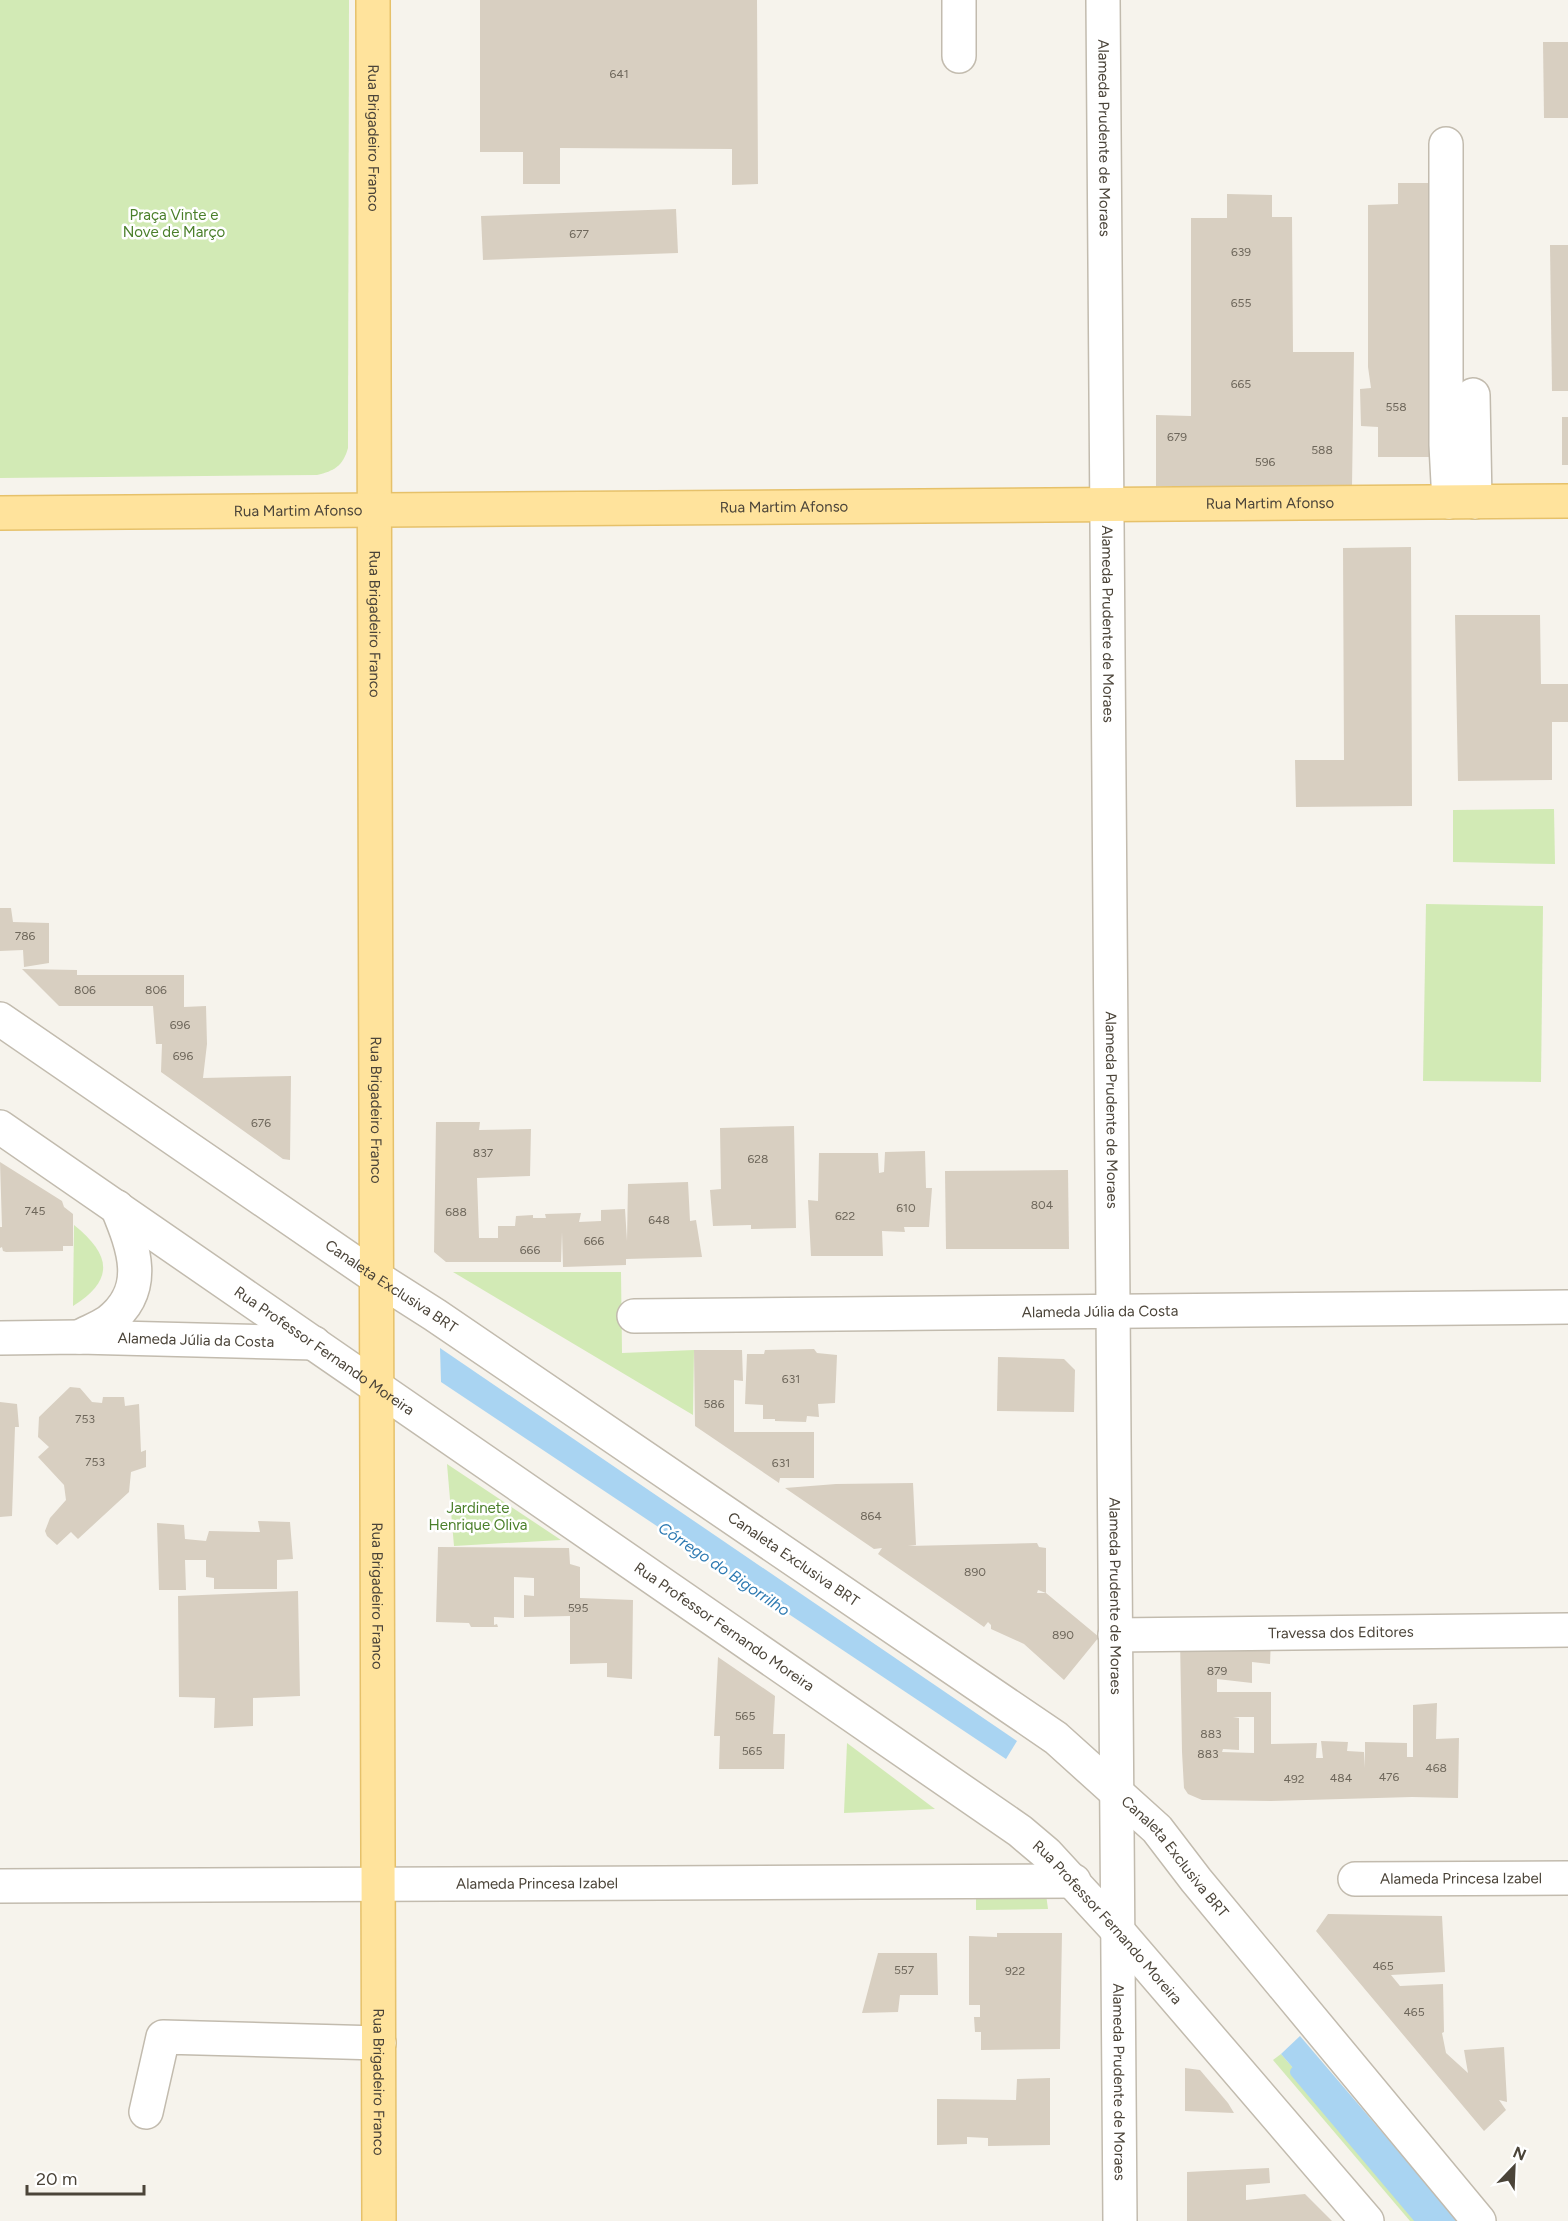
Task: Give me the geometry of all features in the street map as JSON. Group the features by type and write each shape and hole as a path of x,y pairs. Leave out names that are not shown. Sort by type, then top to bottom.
{"main road":[{"name":"Rua Brigadeiro Franco","path":"373,0 379,2221"},
{"name":"Rua Martim Afonso","path":"0,513 1568,501"}],"street":[{"path":"958,56 959,0"},
{"name":"Alameda Prudente de Moraes","path":"1103,0 1120,2221"},
{"path":"1446,144 1446,445 1462,502"},
{"path":"1462,502 1473,395"},
{"name":"Canaleta Exclusiva BRT","path":"0,1019 377,1278 445,1321 1047,1732 1157,1829 1196,1880 1479,2221"},
{"name":"Rua Professor Fernando Moreira","path":"0,1127 991,1809 1046,1853 1118,1930 1366,2221"},
{"name":"Alameda Júlia da Costa","path":"79,1337 107,1323 120,1311 130,1295 135,1278 135,1260 132,1243 117,1208"},
{"name":"Alameda Júlia da Costa","path":"634,1316 1568,1307"},
{"name":"Alameda Júlia da Costa","path":"0,1338 79,1337 314,1343"},
{"name":"Travessa dos Editores","path":"1115,1635 1568,1630"},
{"name":"Alameda Princesa Izabel","path":"1355,1879 1568,1878"},
{"name":"Alameda Princesa Izabel","path":"0,1886 1074,1881"},
{"path":"146,2112 163,2037 379,2043"}],"green space":[{"name":"Praça Vinte e Nove de Março","path":"0,0 349,0 348,448 337,467 317,475 0,478"},
{"path":"1554,809 1555,864 1453,862 1453,810"},
{"path":"1426,904 1543,906 1541,1082 1423,1081"},
{"path":"74,1225 95,1246 101,1256 103,1266 102,1276 96,1286 73,1306"},
{"path":"453,1272 621,1272 622,1353 694,1350 693,1415"},
{"name":"Jardinete Henrique Oliva","path":"447,1464 561,1540 454,1546"},
{"path":"847,1743 935,1809 844,1813"},
{"path":"976,1894 1046,1894 1048,1909 976,1910"},
{"path":"1281,2054 1425,2221 1410,2221 1273,2060"}],"water":[{"path":"440,1348 1017,1741 1006,1759 441,1382"},
{"path":"1300,2036 1458,2221 1425,2221 1281,2054"}],"building":[{"path":"480,0 757,0 758,184 732,185 732,149 560,148 560,184 523,184 523,152 480,152"},
{"path":"1543,42 1568,42 1568,118 1544,118"},
{"path":"1398,183 1430,183 1430,457 1378,457 1378,427 1361,426 1360,389 1371,388 1368,367 1368,205 1398,204"},
{"path":"1227,194 1272,195 1272,217 1292,217 1293,352 1354,352 1352,486 1156,486 1156,415 1191,416 1191,218 1227,218"},
{"path":"676,209 678,253 483,260 481,216"},
{"path":"1550,245 1568,245 1568,391 1552,391"},
{"path":"1562,417 1568,417 1568,465 1562,465"},
{"path":"1411,547 1412,806 1296,807 1295,760 1344,760 1343,548"},
{"path":"1455,615 1540,615 1541,684 1568,684 1568,722 1552,722 1552,780 1458,781"},
{"path":"0,908 11,908 13,922 49,923 49,963 24,967 23,950 0,951"},
{"path":"22,969 77,970 77,975 184,975 184,1007 206,1006 207,1044 203,1078 291,1076 290,1160 283,1159 161,1072 162,1044 156,1044 153,1006 59,1006"},
{"path":"436,1122 480,1122 479,1130 531,1129 530,1176 477,1178 479,1238 498,1238 498,1226 515,1226 516,1216 533,1215 533,1218 546,1218 545,1214 581,1213 579,1222 601,1221 601,1210 625,1209 627,1241 628,1184 688,1182 690,1221 696,1220 702,1257 626,1259 626,1265 563,1267 562,1232 561,1262 446,1262 434,1252"},
{"path":"794,1126 796,1228 751,1229 751,1225 713,1226 710,1190 721,1189 720,1128"},
{"path":"925,1151 926,1188 932,1188 929,1227 904,1227 905,1232 882,1231 883,1256 811,1256 808,1200 818,1201 819,1153 878,1153 879,1173 884,1172 885,1152"},
{"path":"0,1162 62,1201 64,1207 73,1214 73,1246 63,1246 63,1251 6,1252 2,1247 0,1248 0,1227 2,1227"},
{"path":"1068,1170 1069,1249 946,1249 945,1171"},
{"path":"814,1349 817,1353 837,1355 835,1403 818,1404 819,1417 807,1416 806,1422 763,1419 763,1405 745,1404 747,1354 764,1354 765,1350"},
{"path":"694,1350 742,1350 743,1381 734,1380 734,1432 814,1432 814,1478 780,1478 779,1483 695,1426"},
{"path":"998,1357 1064,1359 1075,1370 1074,1412 997,1411"},
{"path":"70,1387 80,1388 92,1402 102,1403 103,1397 124,1397 125,1406 139,1404 141,1452 146,1450 146,1467 131,1472 129,1492 78,1539 71,1532 57,1545 45,1531 50,1518 66,1500 64,1485 38,1457 49,1447 38,1437 39,1417"},
{"path":"0,1402 17,1404 19,1427 15,1427 12,1516 0,1517"},
{"path":"913,1483 916,1545 908,1546 1037,1543 1039,1547 1046,1548 1046,1593 1099,1637 1064,1680 1024,1644 991,1629 988,1622 984,1627 878,1554 882,1548 874,1549 785,1488 836,1484"},
{"path":"258,1521 290,1522 293,1559 277,1560 277,1589 214,1589 214,1578 206,1577 206,1560 185,1560 186,1590 159,1590 157,1523 184,1525 185,1539 206,1541 209,1531 260,1532"},
{"path":"438,1547 569,1548 570,1564 580,1567 580,1598 633,1600 632,1679 607,1677 607,1663 570,1664 570,1616 524,1617 524,1595 534,1596 534,1578 514,1577 514,1618 494,1617 494,1625 497,1624 498,1627 471,1627 469,1623 436,1622"},
{"path":"298,1591 300,1696 253,1698 253,1726 214,1728 215,1698 179,1697 178,1596"},
{"path":"1271,1637 1270,1664 1252,1662 1252,1683 1217,1679 1217,1692 1271,1692 1271,1744 1317,1743 1316,1758 1323,1758 1321,1741 1348,1742 1347,1751 1364,1752 1365,1768 1365,1742 1407,1743 1407,1757 1413,1757 1413,1705 1437,1703 1436,1739 1459,1738 1458,1798 1202,1800 1188,1794 1184,1788 1182,1752 1180,1639","holes":["1233,1717 1254,1717 1254,1753 1222,1752 1223,1749 1239,1750 1239,1718"]},
{"path":"718,1657 775,1696 773,1734 785,1734 784,1769 719,1769 720,1736 714,1736"},
{"path":"1328,1914 1442,1916 1445,1972 1391,1975 1400,1986 1443,1984 1444,2032 1442,2033 1446,2053 1468,2073 1464,2050 1504,2047 1507,2102 1499,2100 1506,2110 1484,2131 1316,1931"},
{"path":"997,1933 1062,1933 1060,2049 981,2050 981,2032 975,2032 974,2017 980,2017 980,2005 969,2005 969,1936 997,1937"},
{"path":"878,1953 937,1953 938,1995 900,1995 898,2012 862,2013"},
{"path":"1185,2068 1200,2070 1234,2113 1185,2111"},
{"path":"1050,2078 1050,2145 988,2146 988,2138 967,2137 967,2144 937,2145 937,2099 1016,2100 1017,2079"},
{"path":"1269,2168 1270,2183 1246,2185 1246,2200 1305,2194 1332,2221 1187,2221 1187,2172"}],"waterway":[{"name":"Córrego do Bigorrilho","path":"1296,2072 1422,2221"}]}
